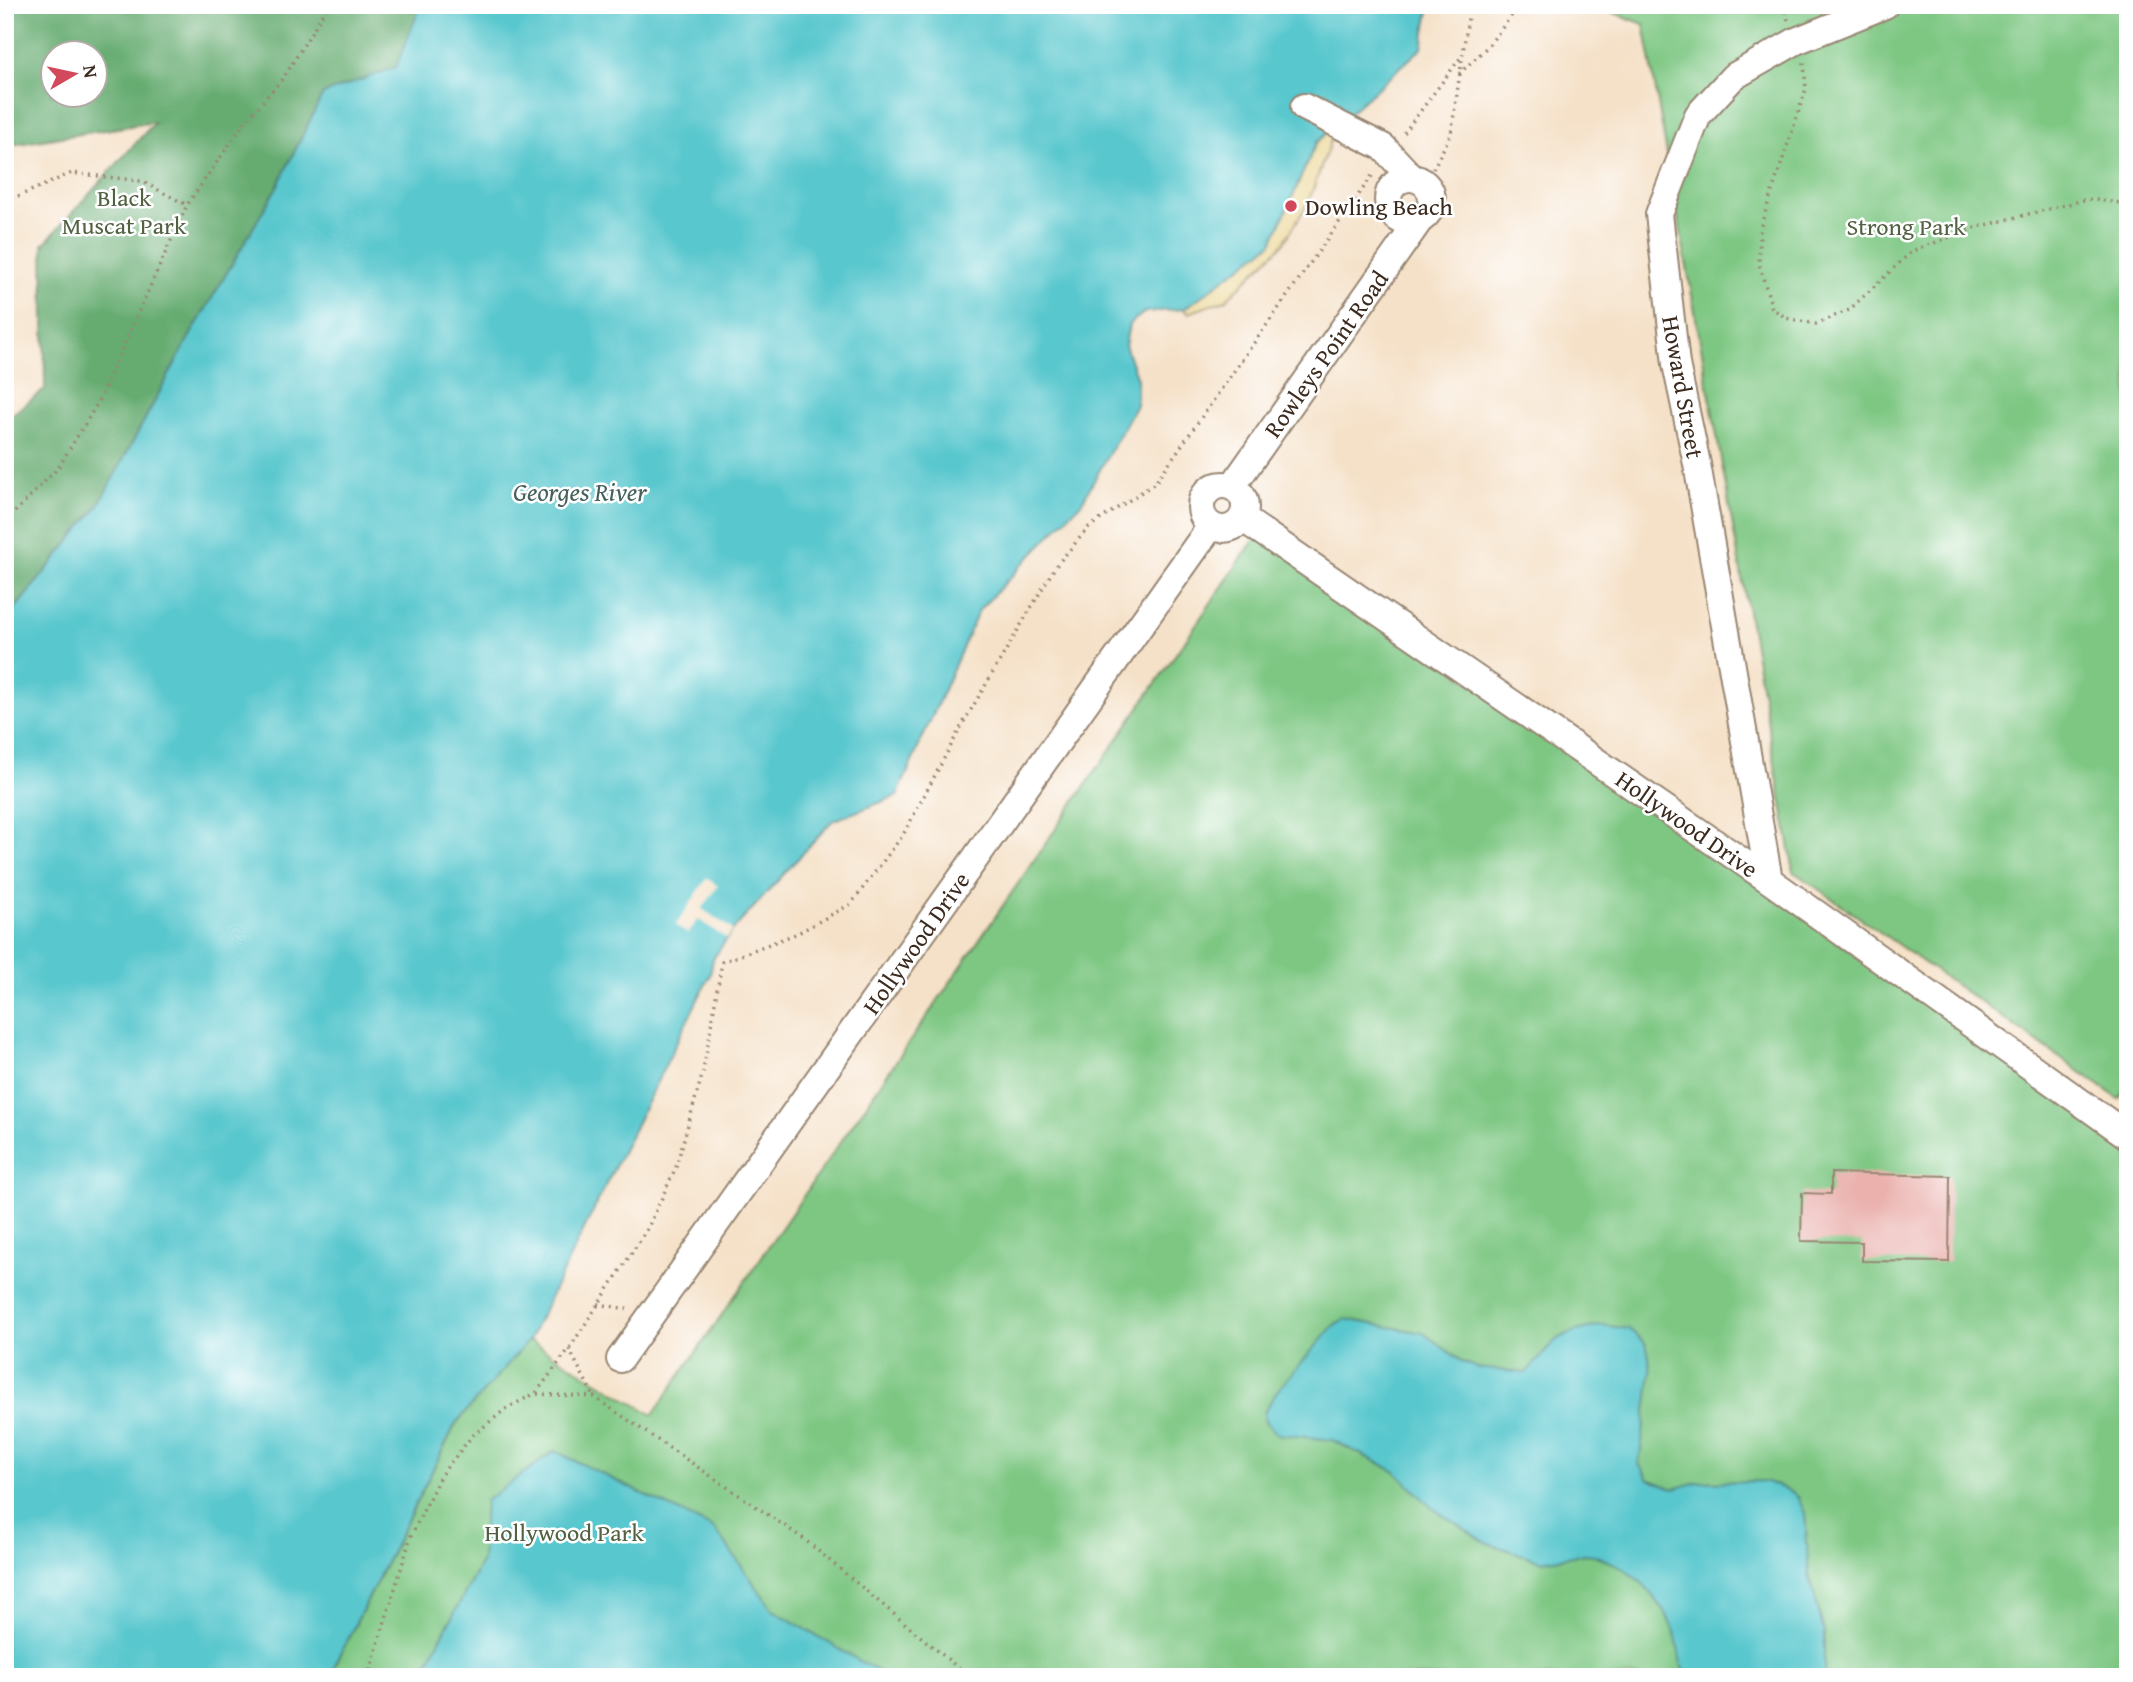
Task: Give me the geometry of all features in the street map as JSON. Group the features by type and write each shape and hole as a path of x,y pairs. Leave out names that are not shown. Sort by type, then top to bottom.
{"street":[{"name":"Howard Street","path":"1769,880 1697,464 1676,364 1659,214 1698,116 1733,77 1796,41 1885,5"},
{"path":"1304,107 1389,152 1419,181"},
{"path":"1419,181 1405,178 1392,186 1387,200 1397,219 1404,222 1419,221"},
{"name":"Rowleys Point Road","path":"1232,487 1419,221 1430,211 1432,204 1419,181"},
{"path":"1217,485 1232,487 1242,497 1242,518 1232,528 1211,526 1200,508 1205,494 1217,485"},
{"name":"Hollywood Drive","path":"1242,518 2124,1126"},
{"name":"Hollywood Drive","path":"620,1359 1211,526"}],"path":[{"path":"5,522 58,468 97,404 187,205 245,122 284,77 328,5"},
{"path":"1419,181 1451,134 1457,75 1469,5"},
{"path":"1457,75 1487,47 1520,5"},
{"path":"1783,5 1807,69 1806,89 1760,228 1759,264 1772,308 1786,318 1816,324 1849,310 1912,251 1978,227 2088,199 2128,204"},
{"path":"368,1677 411,1536 440,1476 472,1436 507,1408 535,1394 569,1349 648,1228 676,1167 703,1072 722,962 798,933 850,904 903,835 962,725 1055,567 1089,527 1155,483 1389,152 1461,57"},
{"path":"5,202 72,173 141,181 187,205"},
{"path":"569,1349 594,1397 804,1539 969,1677"},
{"path":"535,1394 594,1397"}],"green space":[{"name":"Black Muscat Park","path":"5,5 421,5 396,68 323,94 277,187 190,336 97,508 5,621 5,420 45,389 43,245 155,122 5,146"},
{"name":"Strong Park","path":"1592,5 2128,5 2128,1086 2119,1099 1794,872 1644,24"},
{"name":"Hollywood Park","path":"1259,533 2128,1146 2128,1677 329,1677 456,1423 529,1340 653,1415"}],"sand":[{"name":"Dowling Beach","path":"1348,114 1332,137 1308,203 1283,244 1226,300 1188,313 1184,309 1243,248 1311,123"}],"water":[{"name":"Georges River","path":"421,5 1430,5 1422,48 1316,143 1272,243 1184,309 1145,312 1129,324 1125,345 1137,379 1136,405 1082,502 979,610 897,796 832,821 733,930 713,959 710,975 529,1340 456,1423 329,1677 5,1677 5,621 97,508 190,336 277,187 323,94 396,67"},
{"path":"1345,1319 1423,1333 1463,1362 1477,1368 1526,1373 1557,1339 1572,1332 1602,1325 1629,1329 1646,1344 1651,1373 1639,1464 1648,1479 1674,1489 1698,1482 1764,1481 1791,1491 1798,1497 1805,1513 1809,1574 1824,1632 1824,1677 1689,1677 1681,1664 1675,1632 1661,1606 1641,1582 1620,1566 1594,1555 1584,1554 1542,1561 1487,1543 1432,1508 1395,1471 1332,1440 1277,1434 1265,1421 1264,1413 1276,1392 1335,1324"},
{"path":"555,1451 715,1529 773,1610 887,1677 433,1677 427,1664 482,1561 485,1501"}],"pier":[{"path":"707,878 718,886 702,909 733,930 727,939 698,919 688,934 676,925"}],"building":[{"path":"1831,1173 1950,1176 1949,1262 1862,1261 1862,1242 1801,1241 1802,1193 1831,1194"}],"place":[{"name":"Dowling Beach","path":"1291,206"}]}
